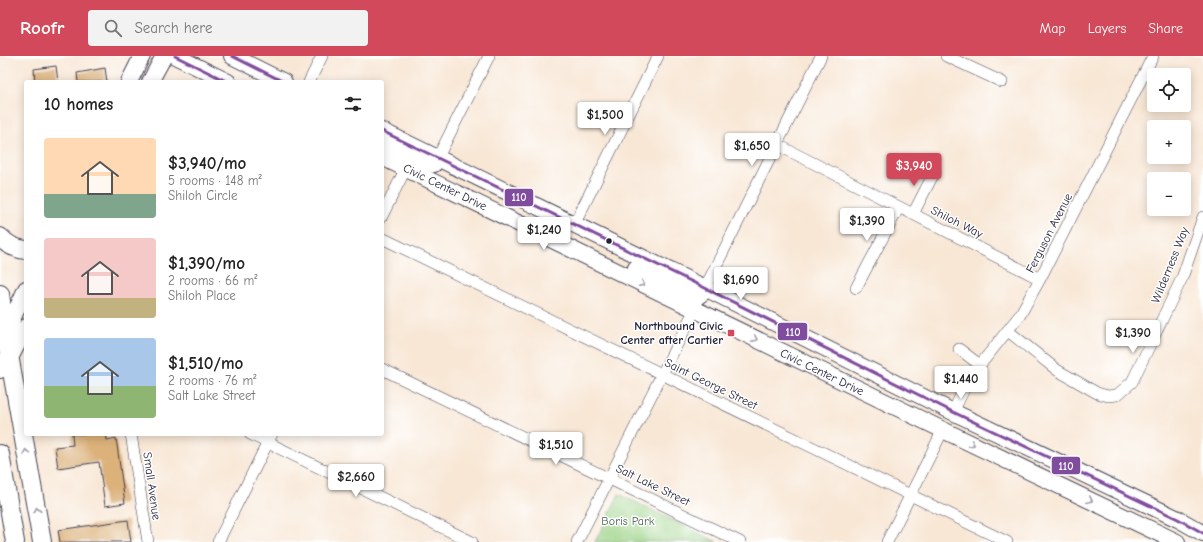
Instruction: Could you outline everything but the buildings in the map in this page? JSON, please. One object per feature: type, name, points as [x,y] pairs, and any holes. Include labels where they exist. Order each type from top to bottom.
[{"type":"main road","points":[[130,80],[142,56]]},
{"type":"main road","points":[[151,80],[164,56]]},
{"type":"main road","points":[[175,56],[224,80]]},
{"type":"main road","points":[[232,56],[280,80]]},
{"type":"main road","name":"Civic Center Drive","points":[[384,132],[574,226],[705,288],[953,412],[1203,533]]},
{"type":"main road","points":[[384,147],[429,166],[434,164],[437,159]]},
{"type":"main road","name":"Civic Center Drive","points":[[384,158],[878,399],[1177,542]]},
{"type":"main road","points":[[0,237],[9,245],[24,250]]},
{"type":"main road","points":[[591,259],[601,254],[609,256],[692,295],[698,296],[705,288]]},
{"type":"main road","points":[[0,294],[4,352],[42,542]]},
{"type":"main road","points":[[4,352],[24,296]]},
{"type":"main road","points":[[694,309],[700,303],[706,302],[718,306],[782,337],[795,341],[804,338]]},
{"type":"main road","points":[[4,352],[24,329]]},
{"type":"main road","points":[[878,399],[930,412],[943,418],[948,417],[953,412]]},
{"type":"main road","points":[[943,430],[947,427],[960,426],[970,431],[1013,441]]},
{"type":"main road","points":[[0,454],[15,542]]},
{"type":"street","points":[[310,80],[322,56]]},
{"type":"street","points":[[437,159],[489,56]]},
{"type":"street","points":[[574,226],[658,56]]},
{"type":"street","points":[[705,288],[821,56]]},
{"type":"street","points":[[946,56],[1002,82]]},
{"type":"street","name":"Ferguson Avenue","points":[[953,412],[967,383],[1020,315],[1040,279],[1153,56]]},
{"type":"street","name":"Shiloh Way","points":[[776,144],[1040,279]]},
{"type":"street","points":[[384,212],[406,168]]},
{"type":"street","points":[[913,214],[935,171]]},
{"type":"street","points":[[856,288],[899,207]]},
{"type":"street","name":"Wilderness Way","points":[[1008,330],[1057,370],[1097,393],[1108,396],[1117,395],[1132,382],[1182,278],[1203,217]]},
{"type":"street","name":"Saint George Street","points":[[384,239],[1007,542]]},
{"type":"street","points":[[577,542],[694,309]]},
{"type":"street","points":[[959,349],[980,365]]},
{"type":"street","name":"Salt Lake Street","points":[[384,370],[735,541]]},
{"type":"street","points":[[887,542],[943,430]]},
{"type":"street","name":"Small Avenue","points":[[131,436],[148,542]]},
{"type":"street","points":[[260,436],[270,438],[472,542]]},
{"type":"street","points":[[218,542],[270,438]]},
{"type":"green space","name":"Boris Park","points":[[619,494],[717,542],[595,542]]},
{"type":"transit line","name":"110","points":[[175,56],[224,80]]},
{"type":"transit line","name":"110","points":[[232,56],[280,80]]},
{"type":"transit line","name":"110","points":[[384,132],[705,288],[953,412],[1178,519],[1203,533]]},
{"type":"place","name":"Northbound Civic Center after Cartier","points":[[731,333]]}]
